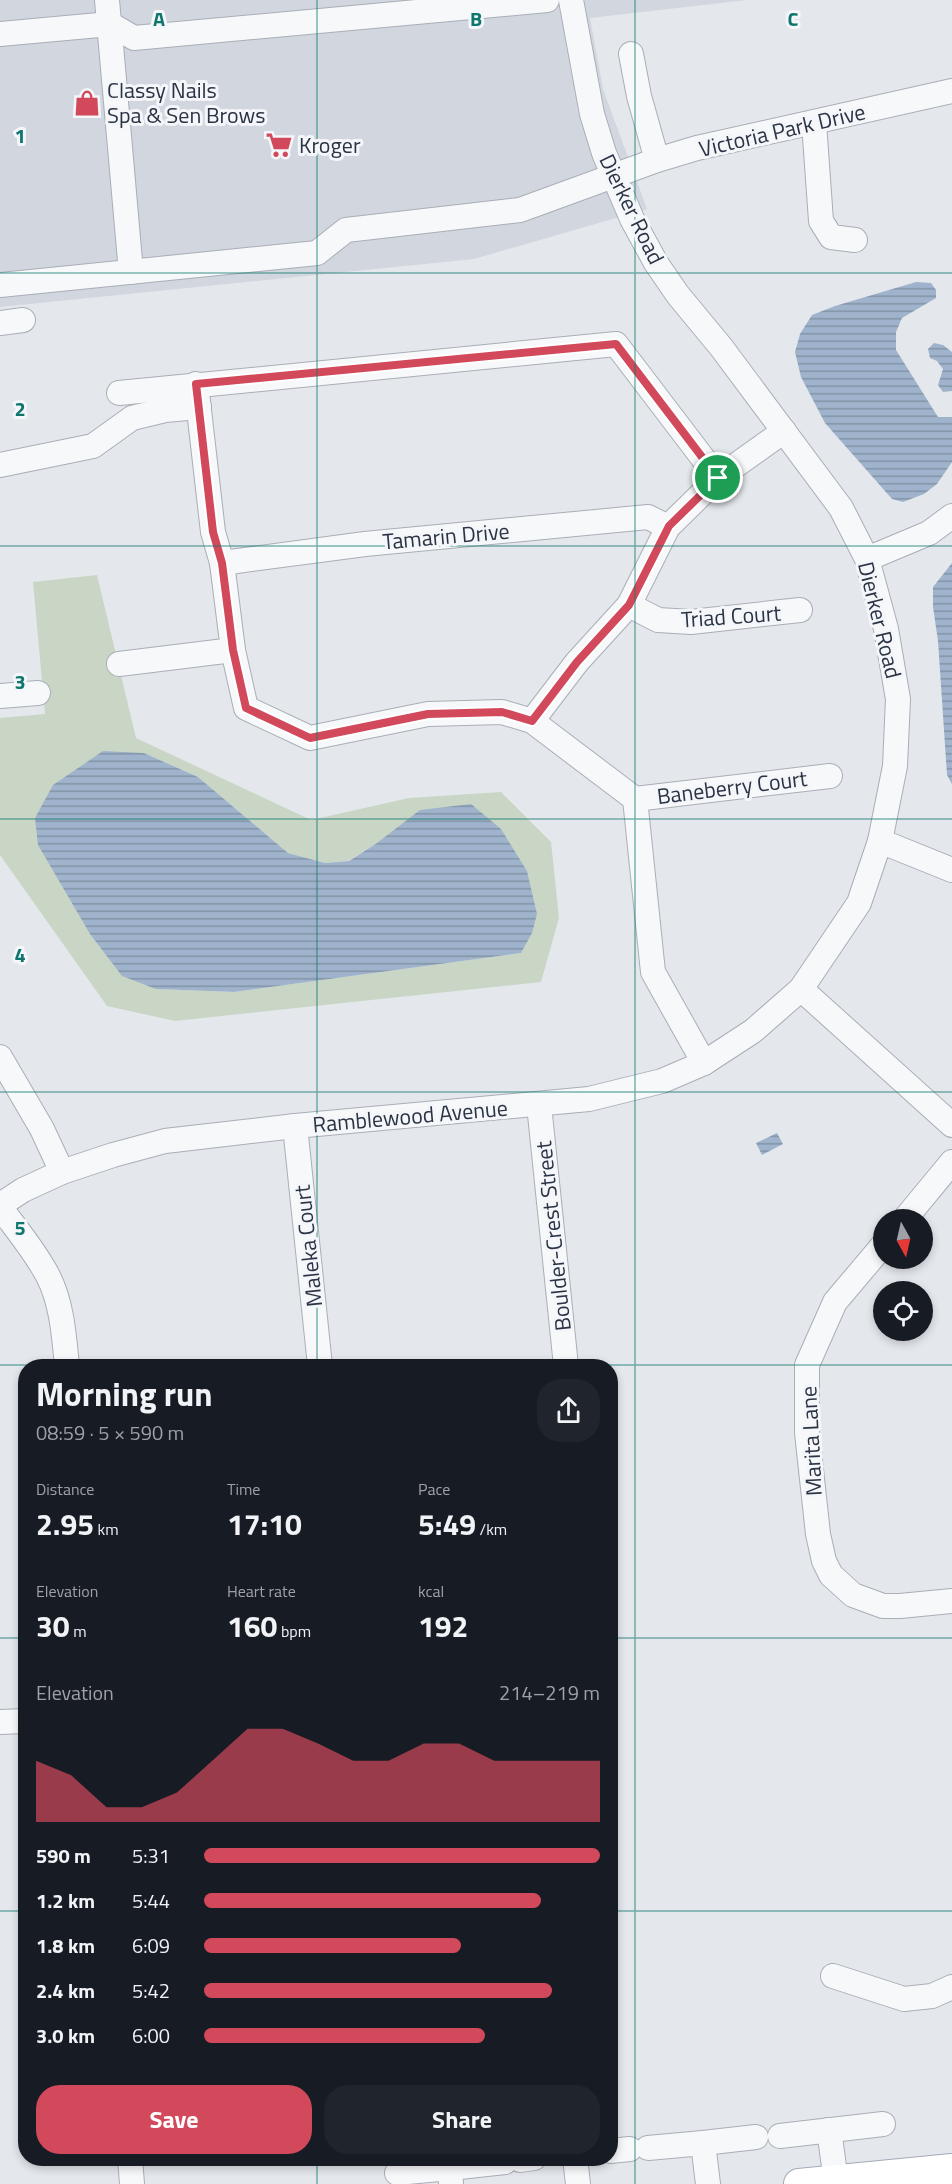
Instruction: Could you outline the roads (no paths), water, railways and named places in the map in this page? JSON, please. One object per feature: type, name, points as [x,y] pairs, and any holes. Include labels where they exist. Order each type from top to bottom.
[{"type":"main road","points":[[799,2184],[952,2169]]},
{"type":"street","points":[[107,0],[131,272]]},
{"type":"street","points":[[0,34],[110,24],[134,38],[547,0]]},
{"type":"street","name":"Dierker Road","points":[[571,0],[592,114],[614,177],[632,219],[656,263],[678,295],[841,508],[867,559],[886,629],[898,699],[896,766],[880,841],[859,903],[801,989]]},
{"type":"street","points":[[631,54],[639,96],[657,160]]},
{"type":"street","name":"Victoria Park Drive","points":[[0,285],[317,253],[346,230],[520,210],[657,160],[697,148],[952,91]]},
{"type":"street","points":[[814,123],[821,221],[831,237],[855,240]]},
{"type":"street","points":[[119,393],[197,395],[616,344],[718,478]]},
{"type":"street","points":[[0,465],[93,446],[132,418],[165,410],[197,395]]},
{"type":"street","points":[[197,395],[213,532],[222,563],[233,650],[246,708],[310,738],[428,714],[502,712],[532,721],[635,799],[652,972],[704,1063]]},
{"type":"street","points":[[532,721],[577,662],[629,605],[669,526],[718,478],[783,431]]},
{"type":"street","points":[[867,559],[929,533],[952,516]]},
{"type":"street","name":"Tamarin Drive","points":[[222,563],[364,544],[648,518],[669,526]]},
{"type":"street","name":"Triad Court","points":[[629,605],[658,620],[691,622],[800,610]]},
{"type":"street","points":[[119,664],[233,650]]},
{"type":"street","points":[[0,696],[38,693]]},
{"type":"street","name":"Baneberry Court","points":[[635,799],[830,776]]},
{"type":"street","points":[[880,841],[952,870]]},
{"type":"street","points":[[801,989],[952,1125]]},
{"type":"street","name":"Ramblewood Avenue","points":[[0,1206],[23,1190],[62,1172],[165,1141],[296,1126],[589,1099],[662,1081],[704,1063],[753,1031],[801,989]]},
{"type":"street","points":[[0,1057],[42,1129],[62,1172]]},
{"type":"street","name":"Boulder-Crest Street","points":[[539,1105],[565,1359]]},
{"type":"street","name":"Maleka Court","points":[[296,1126],[319,1359]]},
{"type":"street","points":[[913,1209],[952,1162]]},
{"type":"street","points":[[0,1206],[49,1278],[62,1324],[66,1359]]},
{"type":"street","name":"Marita Lane","points":[[873,1257],[835,1302],[807,1365],[807,1433],[818,1534],[824,1561],[831,1575],[853,1595],[884,1606],[952,1601]]},
{"type":"street","points":[[0,1722],[18,1721]]},
{"type":"street","points":[[833,1976],[904,1999],[932,1996],[952,1987]]},
{"type":"street","points":[[780,2136],[883,2124]]},
{"type":"street","points":[[829,2130],[836,2181]]},
{"type":"street","points":[[630,2150],[756,2137]]},
{"type":"street","points":[[703,2144],[708,2184]]},
{"type":"street","points":[[131,2166],[132,2184]]},
{"type":"street","points":[[397,2174],[450,2176],[494,2166]]},
{"type":"street","points":[[576,2166],[578,2184]]},
{"type":"water","points":[[916,282],[931,283],[936,290],[936,298],[902,318],[896,332],[896,350],[938,417],[952,417],[952,462],[937,484],[924,494],[903,502],[892,499],[825,423],[801,377],[795,352],[800,334],[812,315]]},
{"type":"water","points":[[934,343],[943,345],[952,352],[952,391],[943,392],[938,385],[943,369],[937,361],[930,358],[928,349]]},
{"type":"water","points":[[952,563],[952,784],[947,775],[933,587]]},
{"type":"water","points":[[103,751],[144,753],[198,777],[288,853],[325,863],[349,861],[420,810],[471,804],[501,829],[527,871],[537,914],[532,933],[521,953],[234,992],[156,989],[122,976],[90,934],[38,845],[35,818],[53,785]]},
{"type":"water","points":[[777,1133],[783,1144],[762,1155],[756,1143]]},
{"type":"place","name":"Classy Nails Spa & Sen Brows","points":[[87,103]]},
{"type":"place","name":"Kroger","points":[[279,145]]}]
